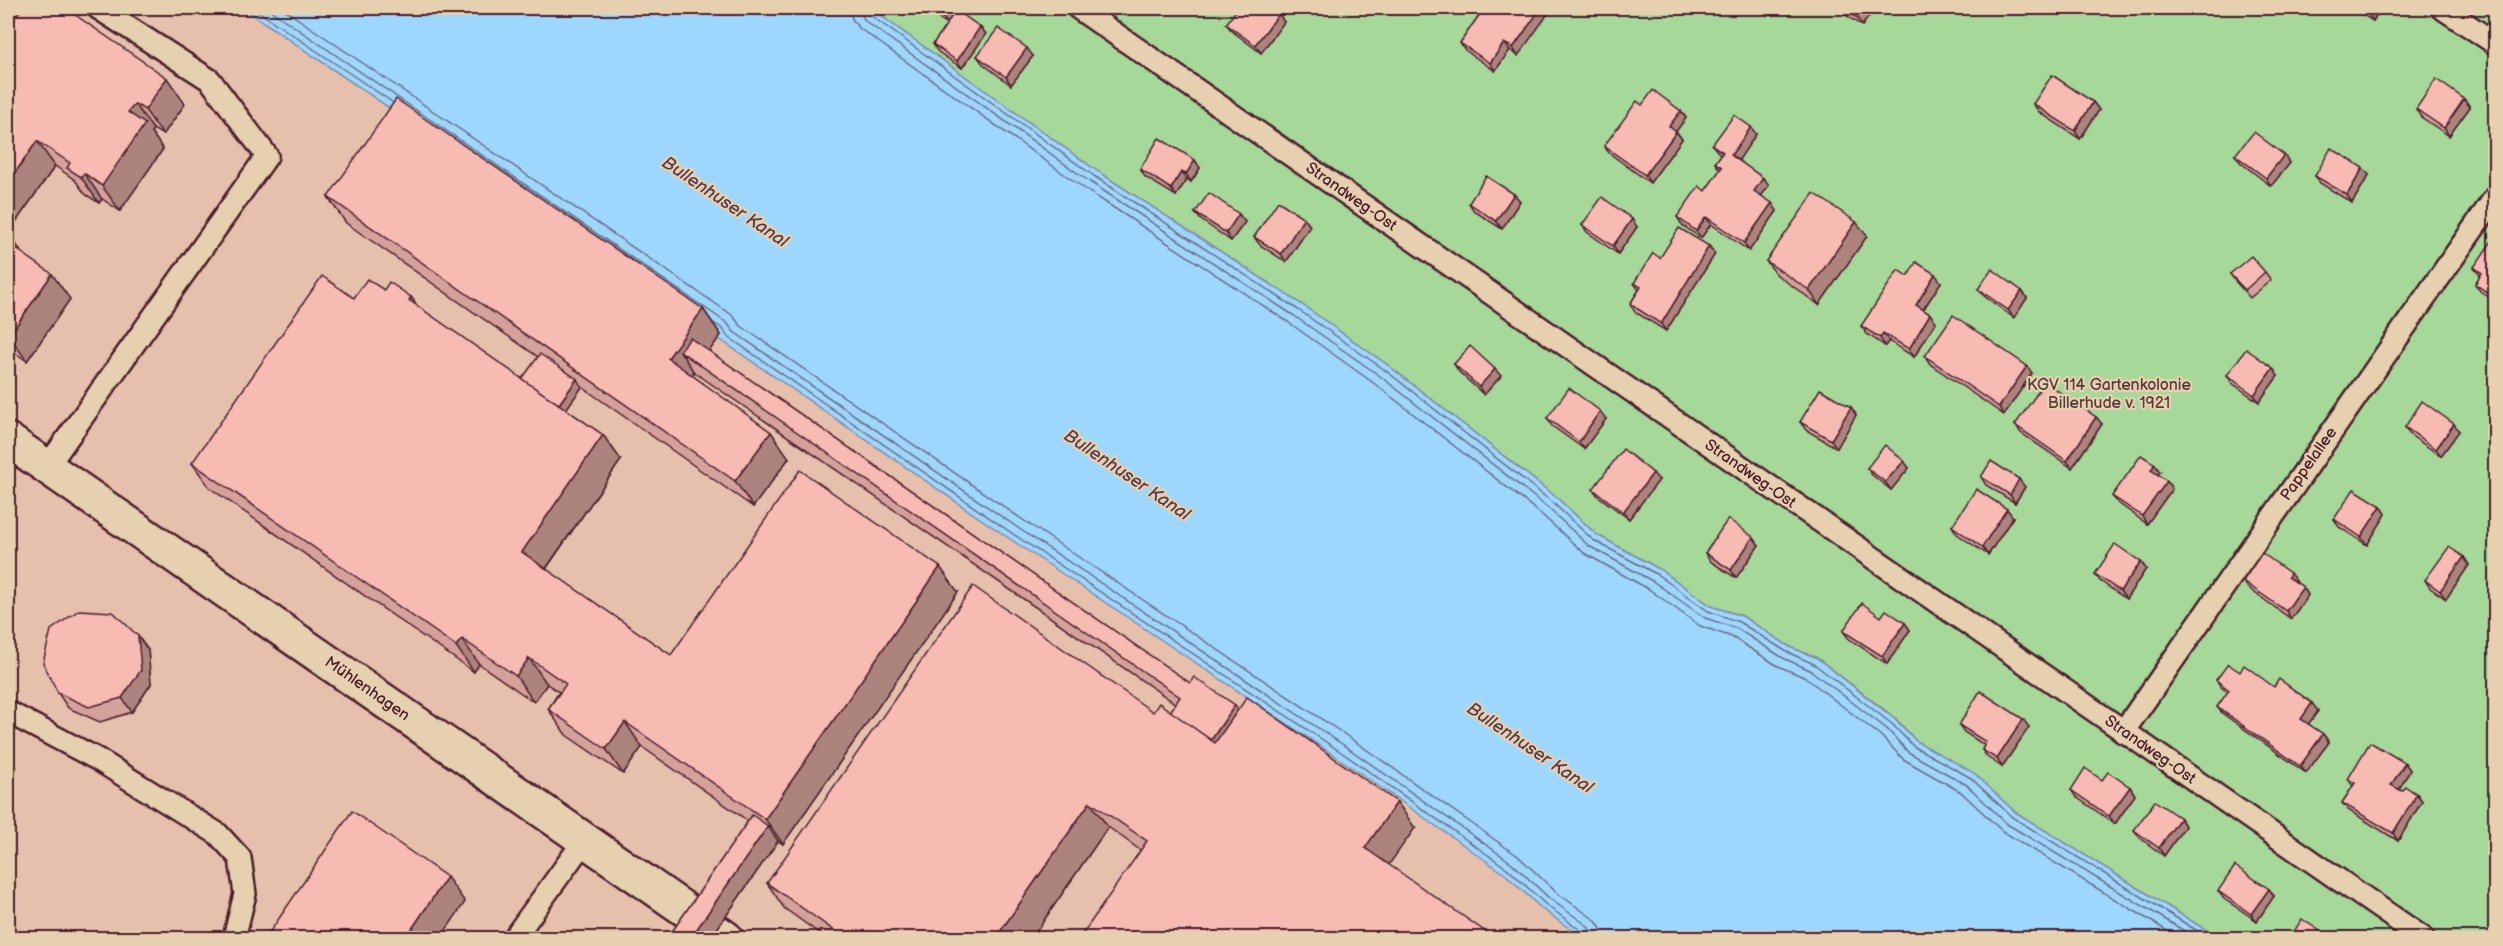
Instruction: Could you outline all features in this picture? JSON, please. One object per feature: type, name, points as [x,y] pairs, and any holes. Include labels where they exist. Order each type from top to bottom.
[{"type":"street","name":"Mühlenhagen","points":[[8,440],[726,939]]},
{"type":"lane","points":[[47,467],[267,156],[210,80],[98,8]]},
{"type":"lane","name":"Strandweg-Ost","points":[[1078,8],[2423,939]]},
{"type":"lane","points":[[2442,8],[2496,44]]},
{"type":"lane","name":"Pappelallee","points":[[2122,732],[2496,196]]},
{"type":"lane","points":[[8,712],[97,759],[218,834],[240,858],[245,894],[234,939]]},
{"type":"lane","points":[[513,939],[584,841]]},
{"type":"shaded area","points":[[8,8],[246,8],[721,335],[719,338],[1013,541],[1337,757],[1505,874],[1542,909],[1583,938],[8,938]]},
{"type":"green space","name":"KGV 114 Gartenkolonie Billerhude v. 1921","points":[[870,8],[2495,8],[2495,938],[2219,938],[2015,812],[1974,774],[1916,741],[1896,719],[1817,658],[1790,647],[1742,616],[1711,606],[1661,570],[1597,535],[1556,497],[1389,366],[1301,304],[1097,171]]},
{"type":"water","name":"Bullenhuser Kanal","points":[[243,8],[870,8],[1097,171],[1301,304],[1389,366],[1556,497],[1597,535],[1661,570],[1711,606],[1742,616],[1790,647],[1817,658],[1896,720],[1916,741],[1974,773],[2015,812],[2219,938],[1583,938],[1542,909],[1505,874],[1337,757],[1013,541],[718,338],[720,334]]},
{"type":"building","points":[[22,8],[65,8],[167,78],[145,110],[135,104],[128,112],[145,124],[102,186],[84,173],[81,177],[67,168],[70,163],[37,141],[8,183],[8,16],[13,20]]},
{"type":"building","points":[[929,8],[948,8],[942,17]]},
{"type":"building","points":[[1238,8],[1269,8],[1279,14],[1255,45],[1226,24]]},
{"type":"building","points":[[1484,8],[1541,8],[1513,48],[1504,43],[1490,63],[1460,43]]},
{"type":"building","points":[[1841,8],[1864,8],[1857,18]]},
{"type":"building","points":[[2358,8],[2371,8],[2368,13]]},
{"type":"building","points":[[956,10],[980,27],[957,61],[933,44]]},
{"type":"building","points":[[998,28],[1027,48],[1006,77],[977,56]]},
{"type":"building","points":[[2052,75],[2093,102],[2075,131],[2033,104]]},
{"type":"building","points":[[2436,79],[2464,99],[2444,128],[2416,109]]},
{"type":"building","points":[[1653,90],[1681,111],[1669,126],[1676,132],[1645,175],[1604,146],[1637,101],[1642,105]]},
{"type":"building","points":[[396,99],[703,309],[668,358],[771,432],[735,481],[328,197]]},
{"type":"building","points":[[1734,115],[1751,127],[1731,155],[1763,178],[1754,191],[1772,203],[1744,243],[1706,217],[1696,231],[1677,217],[1699,186],[1705,191],[1722,167],[1715,163],[1723,152],[1712,145]]},
{"type":"building","points":[[2254,132],[2284,155],[2266,178],[2235,155]]},
{"type":"building","points":[[1159,138],[1195,160],[1186,174],[1181,172],[1171,189],[1140,169]]},
{"type":"building","points":[[2331,148],[2363,168],[2347,195],[2315,176]]},
{"type":"building","points":[[1486,176],[1514,194],[1496,221],[1469,203]]},
{"type":"building","points":[[1209,193],[1239,214],[1226,233],[1195,213]]},
{"type":"building","points":[[1814,193],[1856,222],[1809,290],[1766,261]]},
{"type":"building","points":[[1602,197],[1632,219],[1613,246],[1582,225]]},
{"type":"building","points":[[1278,201],[1304,218],[1281,254],[1254,237]]},
{"type":"building","points":[[1679,228],[1709,246],[1661,324],[1630,304],[1641,287],[1634,283],[1653,253],[1660,258]]},
{"type":"building","points":[[2492,241],[2496,243],[2496,298],[2475,284],[2482,273],[2474,267]]},
{"type":"building","points":[[8,243],[52,274],[9,336],[8,335]]},
{"type":"building","points":[[2251,256],[2265,272],[2245,290],[2230,274]]},
{"type":"building","points":[[1916,262],[1935,274],[1916,305],[1930,314],[1909,349],[1883,333],[1880,338],[1861,326],[1898,270],[1908,276]]},
{"type":"building","points":[[1992,269],[2022,291],[2008,310],[1978,289]]},
{"type":"building","points":[[322,276],[354,298],[367,279],[384,290],[389,282],[411,297],[409,300],[603,435],[522,552],[671,655],[800,470],[940,567],[765,819],[625,722],[606,749],[548,709],[566,684],[529,658],[516,676],[462,639],[456,646],[192,463]]},
{"type":"building","points":[[1953,315],[2027,366],[1999,407],[1925,356]]},
{"type":"building","points":[[690,338],[1190,683],[1194,677],[1235,705],[1211,740],[1170,712],[1180,697],[680,351]]},
{"type":"building","points":[[1470,346],[1495,369],[1479,387],[1454,364]]},
{"type":"building","points":[[2246,349],[2273,368],[2254,395],[2227,375]]},
{"type":"building","points":[[540,354],[577,379],[559,404],[522,379]]},
{"type":"building","points":[[2045,382],[2096,417],[2067,461],[2015,425]]},
{"type":"building","points":[[1569,388],[1600,411],[1579,442],[1547,418]]},
{"type":"building","points":[[1820,389],[1851,407],[1831,440],[1800,422]]},
{"type":"building","points":[[2422,401],[2454,424],[2436,449],[2405,427]]},
{"type":"building","points":[[1885,445],[1904,461],[1885,482],[1867,468]]},
{"type":"building","points":[[1623,449],[1653,473],[1623,512],[1593,489]]},
{"type":"building","points":[[2141,455],[2155,464],[2151,470],[2167,481],[2142,516],[2112,496]]},
{"type":"building","points":[[1991,461],[2019,479],[2010,495],[1981,477]]},
{"type":"building","points":[[1976,489],[2007,509],[1982,547],[1952,526]]},
{"type":"building","points":[[2354,489],[2381,506],[2361,537],[2334,519]]},
{"type":"building","points":[[1728,519],[1753,537],[1731,570],[1705,553]]},
{"type":"building","points":[[2115,544],[2141,562],[2120,591],[2095,574]]},
{"type":"building","points":[[2449,547],[2464,557],[2440,591],[2425,580]]},
{"type":"building","points":[[2262,553],[2290,573],[2288,577],[2303,587],[2286,611],[2243,581]]},
{"type":"building","points":[[973,586],[1153,712],[1159,703],[1215,743],[1247,697],[1397,802],[1365,848],[1496,939],[1079,939],[1147,841],[1090,802],[995,939],[846,939],[767,883]]},
{"type":"building","points":[[1862,603],[1881,617],[1886,610],[1905,623],[1882,656],[1843,631]]},
{"type":"building","points":[[79,610],[113,612],[138,636],[141,670],[122,698],[89,707],[58,693],[43,663],[51,630]]},
{"type":"building","points":[[2228,664],[2240,672],[2244,665],[2274,687],[2279,679],[2312,703],[2301,719],[2323,734],[2300,766],[2217,707],[2229,690],[2216,680]]},
{"type":"building","points":[[1980,691],[2023,719],[1997,759],[1982,750],[1986,742],[1959,725]]},
{"type":"building","points":[[2370,742],[2405,763],[2391,785],[2402,791],[2406,787],[2417,794],[2393,833],[2342,803],[2355,783],[2348,779]]},
{"type":"building","points":[[2085,768],[2102,780],[2108,772],[2130,787],[2109,816],[2071,790]]},
{"type":"building","points":[[2155,801],[2180,818],[2159,848],[2134,830]]},
{"type":"building","points":[[352,811],[447,877],[405,939],[265,939]]},
{"type":"building","points":[[752,815],[768,826],[690,939],[667,939]]},
{"type":"building","points":[[2235,866],[2269,889],[2251,914],[2218,891]]},
{"type":"building","points":[[2302,919],[2332,939],[2289,939]]}]
